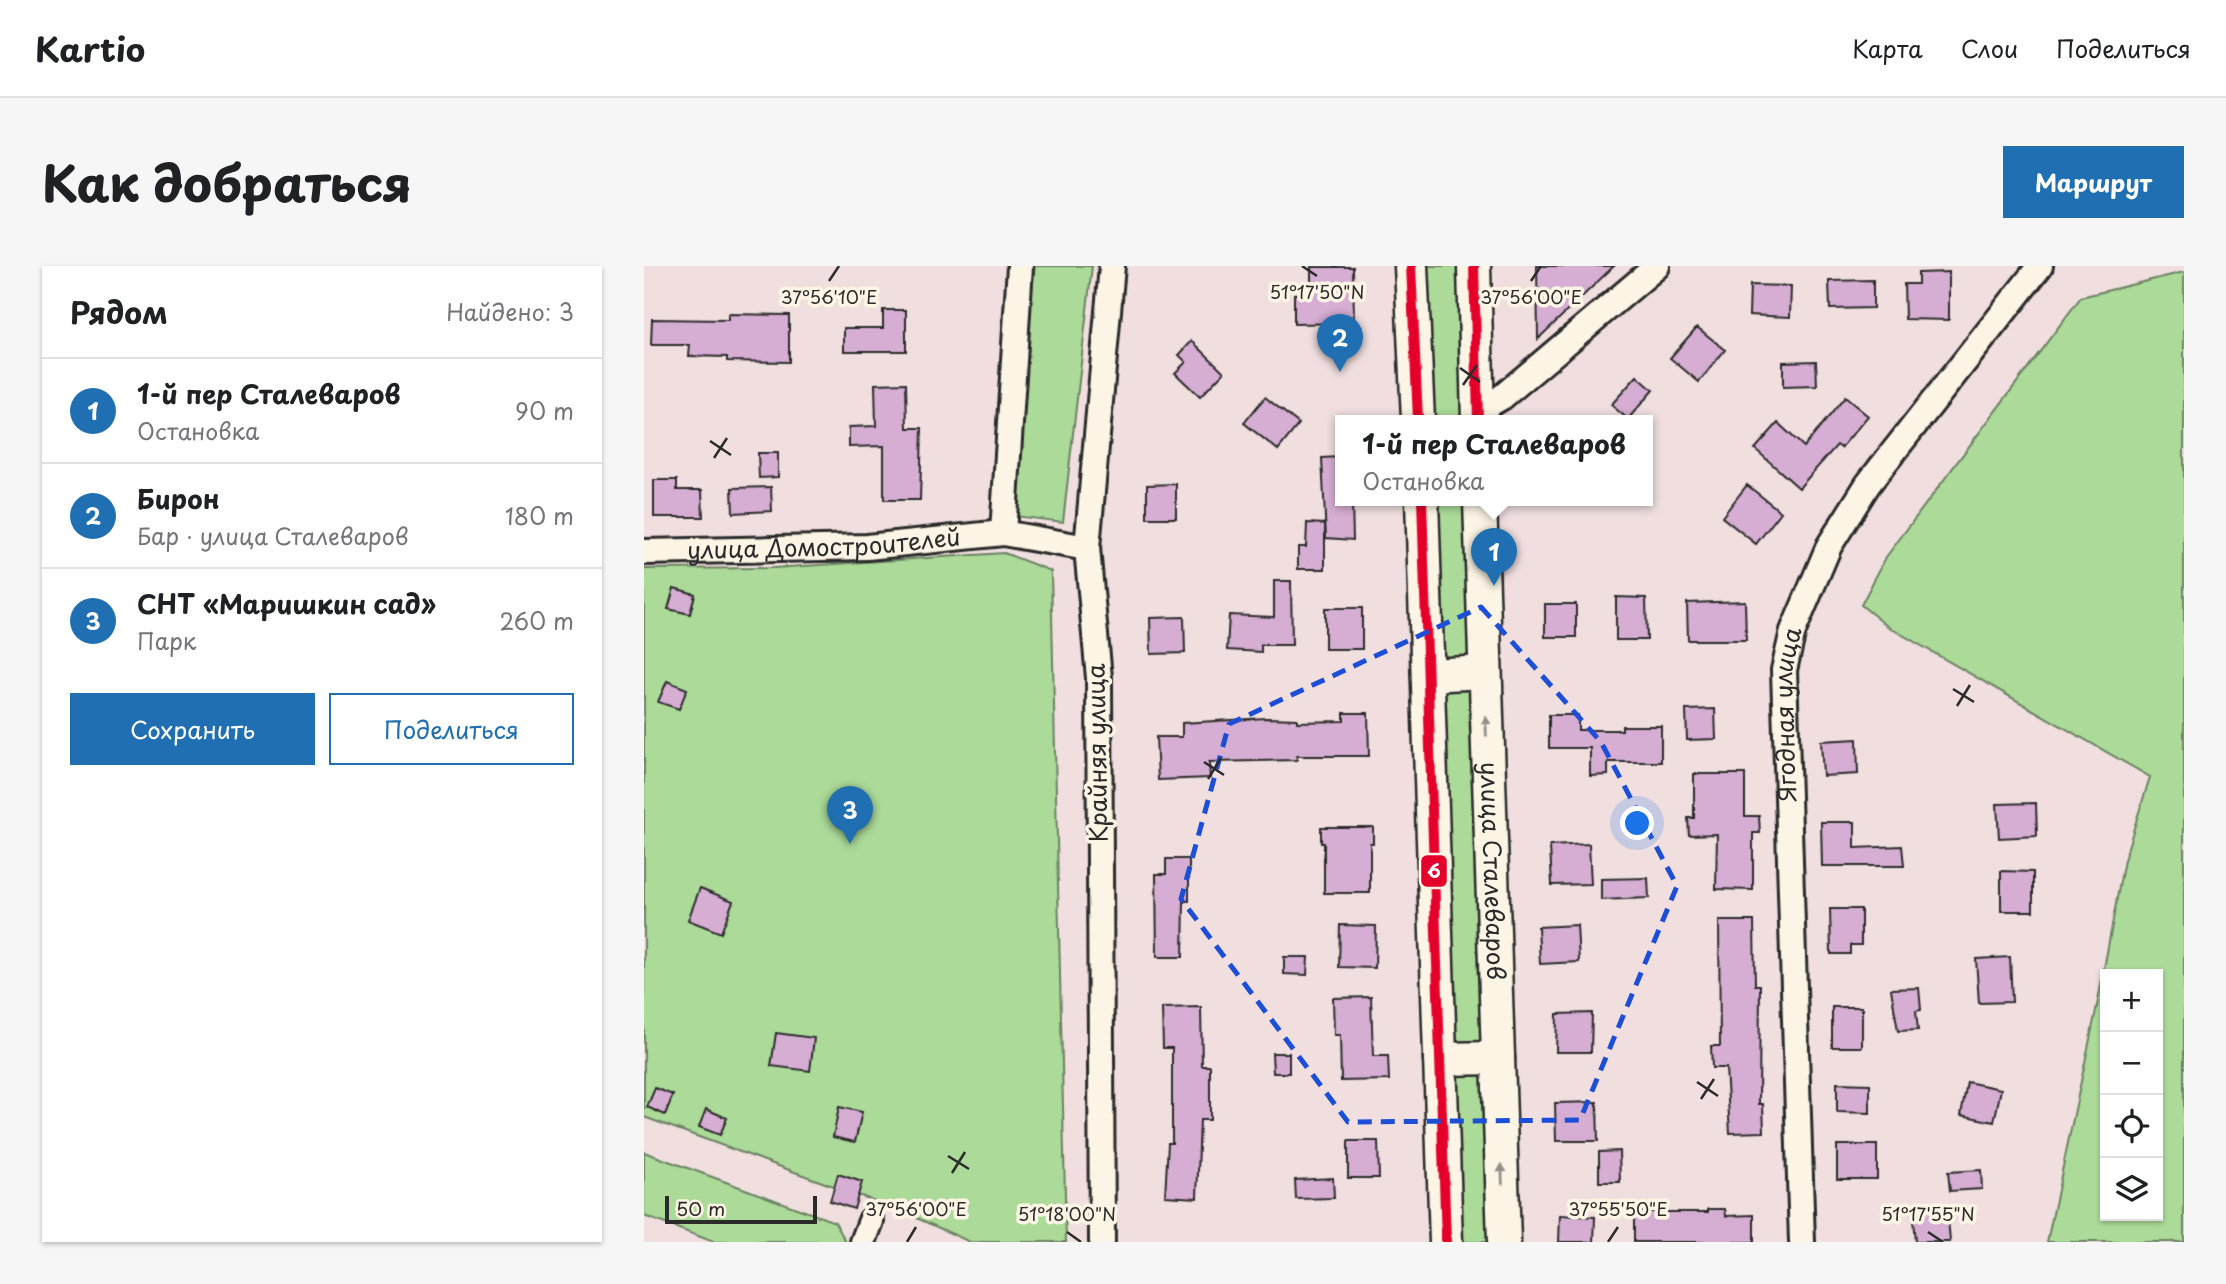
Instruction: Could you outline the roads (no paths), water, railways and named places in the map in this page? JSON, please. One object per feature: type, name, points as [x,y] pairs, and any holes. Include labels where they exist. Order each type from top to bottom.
[{"type":"main road","points":[[1411,266],[1418,415]]},
{"type":"main road","points":[[1474,266],[1478,413]]},
{"type":"main road","points":[[1422,506],[1446,1242]]},
{"type":"main road","name":"улица Сталеваров","points":[[1480,506],[1504,1242]]},
{"type":"main road","points":[[1428,675],[1485,672]]},
{"type":"main road","points":[[1440,1059],[1498,1058]]},
{"type":"street","points":[[1003,533],[1020,266]]},
{"type":"street","name":"Крайняя улица","points":[[1102,1242],[1099,678],[1087,548],[1112,266]]},
{"type":"street","points":[[1478,413],[1502,397],[1657,266]]},
{"type":"street","name":"Ягодная улица","points":[[1802,1242],[1784,670],[1793,631],[1829,546],[1868,484],[2040,266]]},
{"type":"street","name":"улица Домостроителей","points":[[644,552],[867,547],[1003,533],[1087,548]]},
{"type":"place","name":"Бирон","points":[[1340,372]]},
{"type":"place","name":"1-й пер Сталеваров","points":[[1494,586]]},
{"type":"place","name":"СНТ «Маришкин сад»","points":[[850,844]]}]
